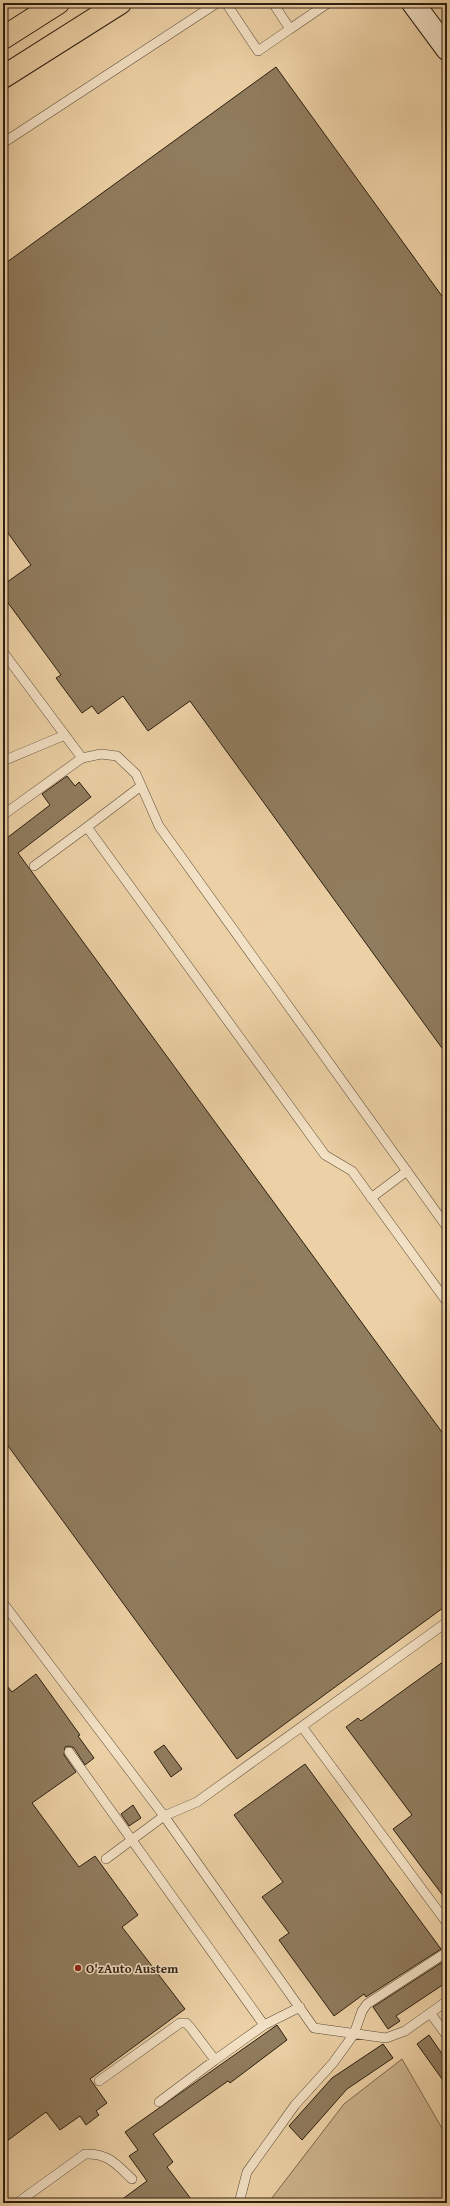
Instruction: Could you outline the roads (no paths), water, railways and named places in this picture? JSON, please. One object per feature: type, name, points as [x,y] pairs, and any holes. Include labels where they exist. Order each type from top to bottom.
[{"type":"main road","points":[[3,38],[58,3]]},
{"type":"main road","points":[[3,77],[120,3]]},
{"type":"main road","points":[[413,3],[447,49]]},
{"type":"lane","points":[[3,143],[217,3]]},
{"type":"lane","points":[[226,3],[258,51],[290,28],[316,6],[328,3]]},
{"type":"lane","points":[[273,3],[290,28]]},
{"type":"lane","points":[[3,652],[82,758]]},
{"type":"lane","points":[[3,761],[65,735]]},
{"type":"lane","points":[[3,815],[82,758],[101,754],[117,756],[136,774],[158,826],[447,1227]]},
{"type":"lane","points":[[34,866],[141,786]]},
{"type":"lane","points":[[87,827],[325,1155],[352,1171],[446,1299]]},
{"type":"lane","points":[[371,1198],[407,1171]]},
{"type":"lane","points":[[3,1603],[164,1816],[314,2028],[386,2038],[405,2031],[431,2014],[447,2001]]},
{"type":"lane","points":[[106,1859],[164,1816],[197,1802],[303,1728],[447,1622]]},
{"type":"lane","points":[[303,1728],[447,1923]]},
{"type":"lane","points":[[68,1752],[264,2025]]},
{"type":"lane","points":[[239,2203],[247,2172],[295,2104],[333,2064],[354,2034],[362,2011],[367,2004],[447,1952]]},
{"type":"lane","points":[[159,2102],[264,2025],[300,2007]]},
{"type":"lane","points":[[431,2014],[447,2036]]},
{"type":"lane","points":[[99,2081],[180,2023],[186,2023],[190,2027],[215,2060]]},
{"type":"lane","points":[[17,2203],[85,2154],[98,2154],[114,2162],[132,2179]]},
{"type":"place","name":"O'zAuto Austem","points":[[78,1968]]}]
